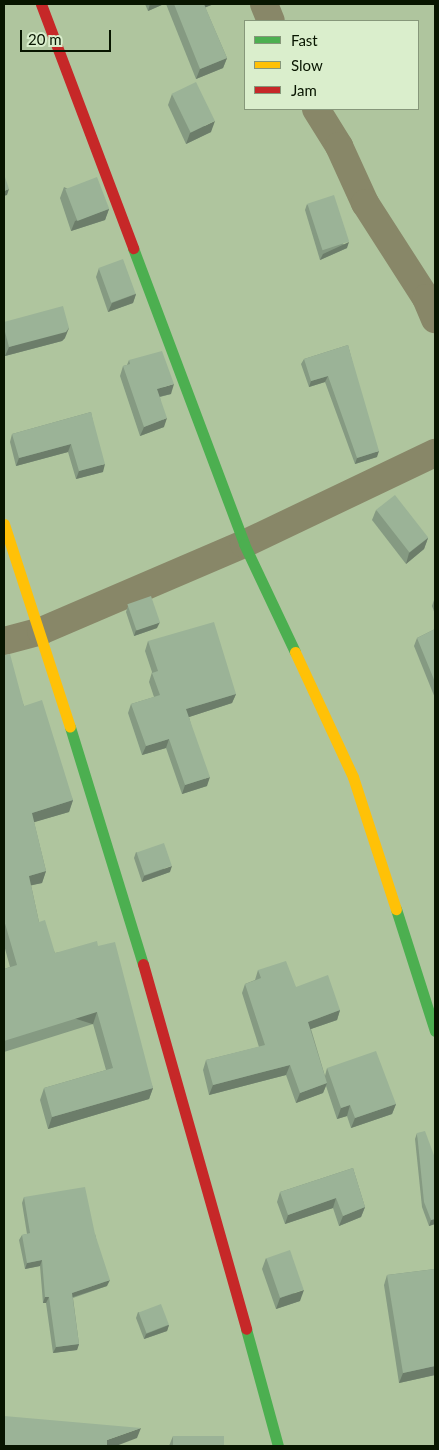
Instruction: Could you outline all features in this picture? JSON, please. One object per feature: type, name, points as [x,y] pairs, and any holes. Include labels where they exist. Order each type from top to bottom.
[{"type":"street","points":[[41,4],[244,544],[353,777],[435,1031]]},
{"type":"street","points":[[264,4],[271,20]]},
{"type":"street","points":[[317,110],[365,203],[426,298],[435,319]]},
{"type":"street","points":[[4,641],[41,631],[244,544],[435,453]]},
{"type":"street","points":[[4,524],[41,631],[176,1073],[278,1446]]},
{"type":"building","points":[[174,4],[204,4],[227,58],[200,69]]},
{"type":"building","points":[[196,82],[215,121],[191,132],[172,94]]},
{"type":"building","points":[[4,174],[9,189],[4,191]]},
{"type":"building","points":[[97,177],[109,209],[77,221],[65,189]]},
{"type":"building","points":[[334,195],[349,242],[323,250],[307,204]]},
{"type":"building","points":[[123,259],[136,294],[111,303],[99,268]]},
{"type":"building","points":[[63,306],[69,328],[66,332],[9,347],[4,322]]},
{"type":"building","points":[[348,345],[379,451],[357,458],[328,376],[311,381],[304,359]]},
{"type":"building","points":[[162,351],[174,384],[157,389],[167,418],[144,427],[123,366],[130,364],[129,360]]},
{"type":"building","points":[[91,412],[105,464],[79,471],[71,444],[19,458],[12,434]]},
{"type":"building","points":[[395,495],[428,538],[409,552],[376,510]]},
{"type":"building","points":[[151,596],[160,622],[136,631],[127,604]]},
{"type":"building","points":[[214,622],[236,694],[186,709],[210,777],[185,785],[169,739],[146,746],[131,704],[160,695],[152,673],[158,671],[148,641]]},
{"type":"building","points":[[435,629],[435,682],[417,638]]},
{"type":"building","points":[[10,654],[24,706],[42,700],[73,800],[32,813],[46,871],[29,876],[39,922],[45,920],[55,953],[97,941],[98,946],[115,942],[153,1088],[52,1117],[44,1088],[113,1068],[97,1012],[4,1041],[4,969],[17,965],[4,920],[4,655]]},
{"type":"building","points":[[164,843],[172,866],[144,875],[137,852]]},
{"type":"building","points":[[286,961],[296,987],[328,975],[340,1010],[308,1022],[327,1083],[300,1093],[290,1065],[213,1085],[206,1060],[265,1045],[245,984],[261,978],[258,970]]},
{"type":"building","points":[[376,1051],[396,1104],[355,1118],[350,1105],[341,1108],[327,1068]]},
{"type":"building","points":[[425,1131],[435,1158],[435,1219],[431,1220],[424,1202],[417,1133]]},
{"type":"building","points":[[353,1168],[365,1207],[343,1216],[336,1198],[288,1215],[280,1192]]},
{"type":"building","points":[[85,1187],[95,1234],[110,1280],[72,1293],[79,1344],[56,1347],[49,1297],[45,1297],[42,1260],[27,1263],[22,1235],[30,1233],[24,1197]]},
{"type":"building","points":[[290,1250],[304,1290],[280,1298],[266,1258]]},
{"type":"building","points":[[435,1269],[435,1366],[403,1373],[387,1275]]},
{"type":"building","points":[[161,1304],[169,1325],[146,1333],[139,1313]]},
{"type":"building","points":[[4,1416],[141,1428],[107,1440],[107,1446],[4,1446]]},
{"type":"building","points":[[173,1436],[224,1436],[224,1446],[173,1446]]},
{"type":"traffic: fast","points":[[133,248],[244,544],[295,652]]},
{"type":"traffic: fast","points":[[70,727],[143,964]]},
{"type":"traffic: fast","points":[[396,909],[435,1031]]},
{"type":"traffic: fast","points":[[246,1329],[278,1446]]},
{"type":"traffic: slow","points":[[4,524],[70,727]]},
{"type":"traffic: slow","points":[[295,652],[353,777],[396,909]]},
{"type":"traffic: jam","points":[[41,4],[133,248]]},
{"type":"traffic: jam","points":[[143,964],[246,1329]]}]
